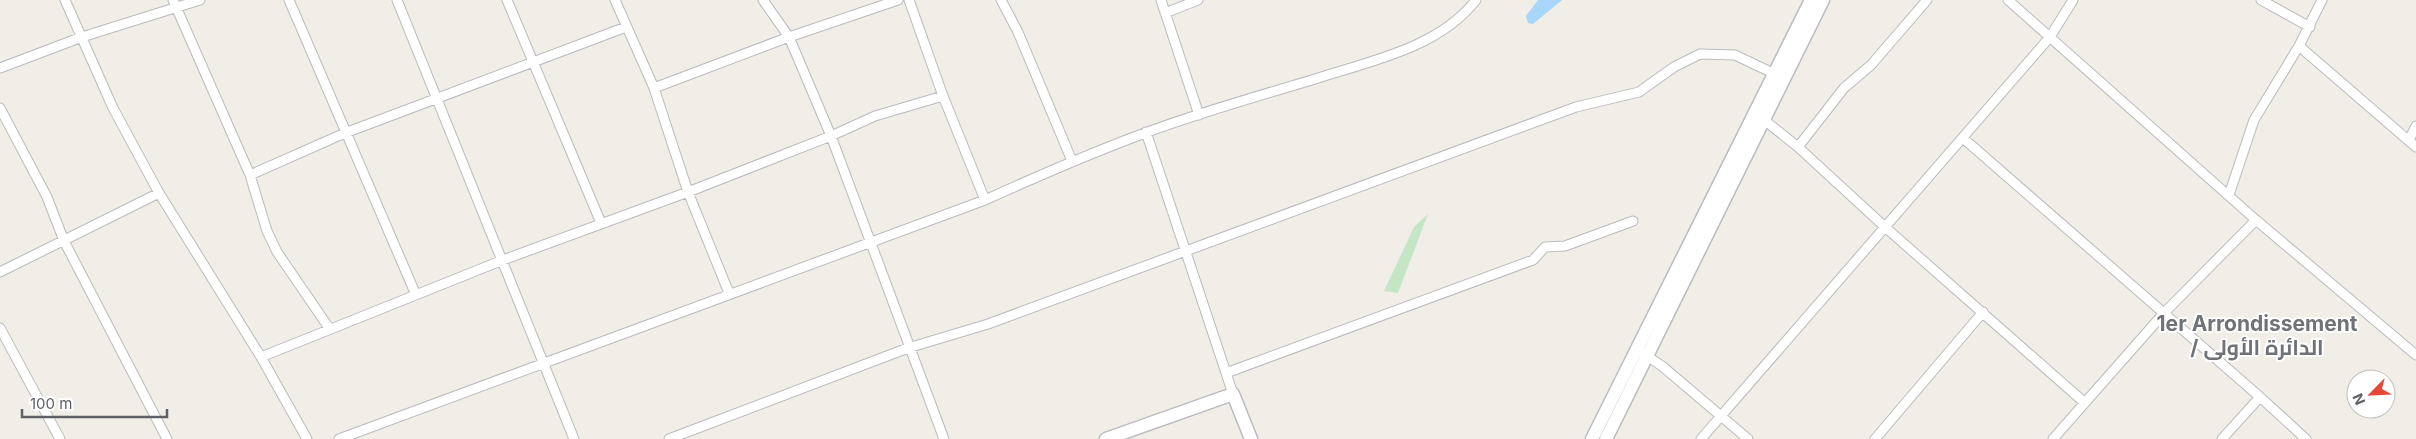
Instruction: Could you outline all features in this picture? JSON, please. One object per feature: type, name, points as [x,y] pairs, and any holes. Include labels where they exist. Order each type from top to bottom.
[{"type":"street","points":[[65,0],[113,108],[159,193],[261,357],[307,439]]},
{"type":"street","points":[[0,68],[174,4],[200,0]]},
{"type":"street","points":[[289,0],[416,295]]},
{"type":"street","points":[[397,0],[574,439]]},
{"type":"street","points":[[507,0],[601,223]]},
{"type":"street","points":[[615,0],[654,88],[688,192],[729,293]]},
{"type":"street","points":[[763,0],[789,37],[831,136],[908,348],[944,439]]},
{"type":"street","points":[[654,88],[789,37],[898,0]]},
{"type":"street","points":[[909,0],[943,96],[985,200]]},
{"type":"street","points":[[1001,0],[1018,32],[1072,162]]},
{"type":"street","points":[[1161,0],[1199,115]]},
{"type":"street","points":[[1165,13],[1198,0]]},
{"type":"street","points":[[340,439],[542,362],[985,200],[1146,132],[1373,60],[1422,42],[1451,23],[1476,0]]},
{"type":"street","points":[[1606,439],[1641,352],[1811,0]]},
{"type":"street","points":[[1592,439],[1641,352],[1823,0]]},
{"type":"street","points":[[1798,147],[1836,97],[1871,65],[1926,0]]},
{"type":"street","points":[[2008,0],[2256,220],[2416,355]]},
{"type":"street","points":[[1701,439],[2050,37],[2073,0]]},
{"type":"street","points":[[2261,0],[2310,26]]},
{"type":"street","points":[[2229,195],[2254,120],[2268,94],[2300,46],[2322,0]]},
{"type":"street","points":[[174,4],[250,175],[259,212],[276,252],[329,328]]},
{"type":"street","points":[[250,175],[345,133],[438,100],[626,27]]},
{"type":"street","points":[[2300,46],[2416,147]]},
{"type":"street","points":[[668,439],[908,348],[988,324],[1576,107],[1640,92],[1674,67],[1700,54],[1735,55],[1775,74]]},
{"type":"street","points":[[261,357],[329,328],[503,260],[688,192],[831,136],[875,116],[943,96]]},
{"type":"street","points":[[0,108],[47,197],[64,240],[167,439]]},
{"type":"street","points":[[1763,119],[1798,147],[1884,228],[1983,312],[2085,403]]},
{"type":"street","points":[[2409,140],[2416,126]]},
{"type":"street","points":[[1146,132],[1233,394],[1251,439]]},
{"type":"street","points":[[1962,138],[2306,439]]},
{"type":"street","points":[[0,272],[159,193]]},
{"type":"street","points":[[2054,439],[2164,314],[2256,220]]},
{"type":"street","points":[[1226,373],[1533,260],[1545,247],[1565,246],[1633,221]]},
{"type":"street","points":[[1875,439],[1983,312]]},
{"type":"street","points":[[0,328],[60,439]]},
{"type":"street","points":[[1641,352],[1748,439]]},
{"type":"street","points":[[1106,439],[1233,394]]},
{"type":"street","points":[[2222,439],[2260,397]]},
{"type":"green space","points":[[1428,214],[1398,293],[1384,291],[1414,227]]},
{"type":"water","points":[[1538,0],[1562,0],[1533,24],[1528,23],[1526,16]]},
{"type":"district","name":"1er Arrondissement / الدائرة الأولى","points":[[2257,335]]}]
